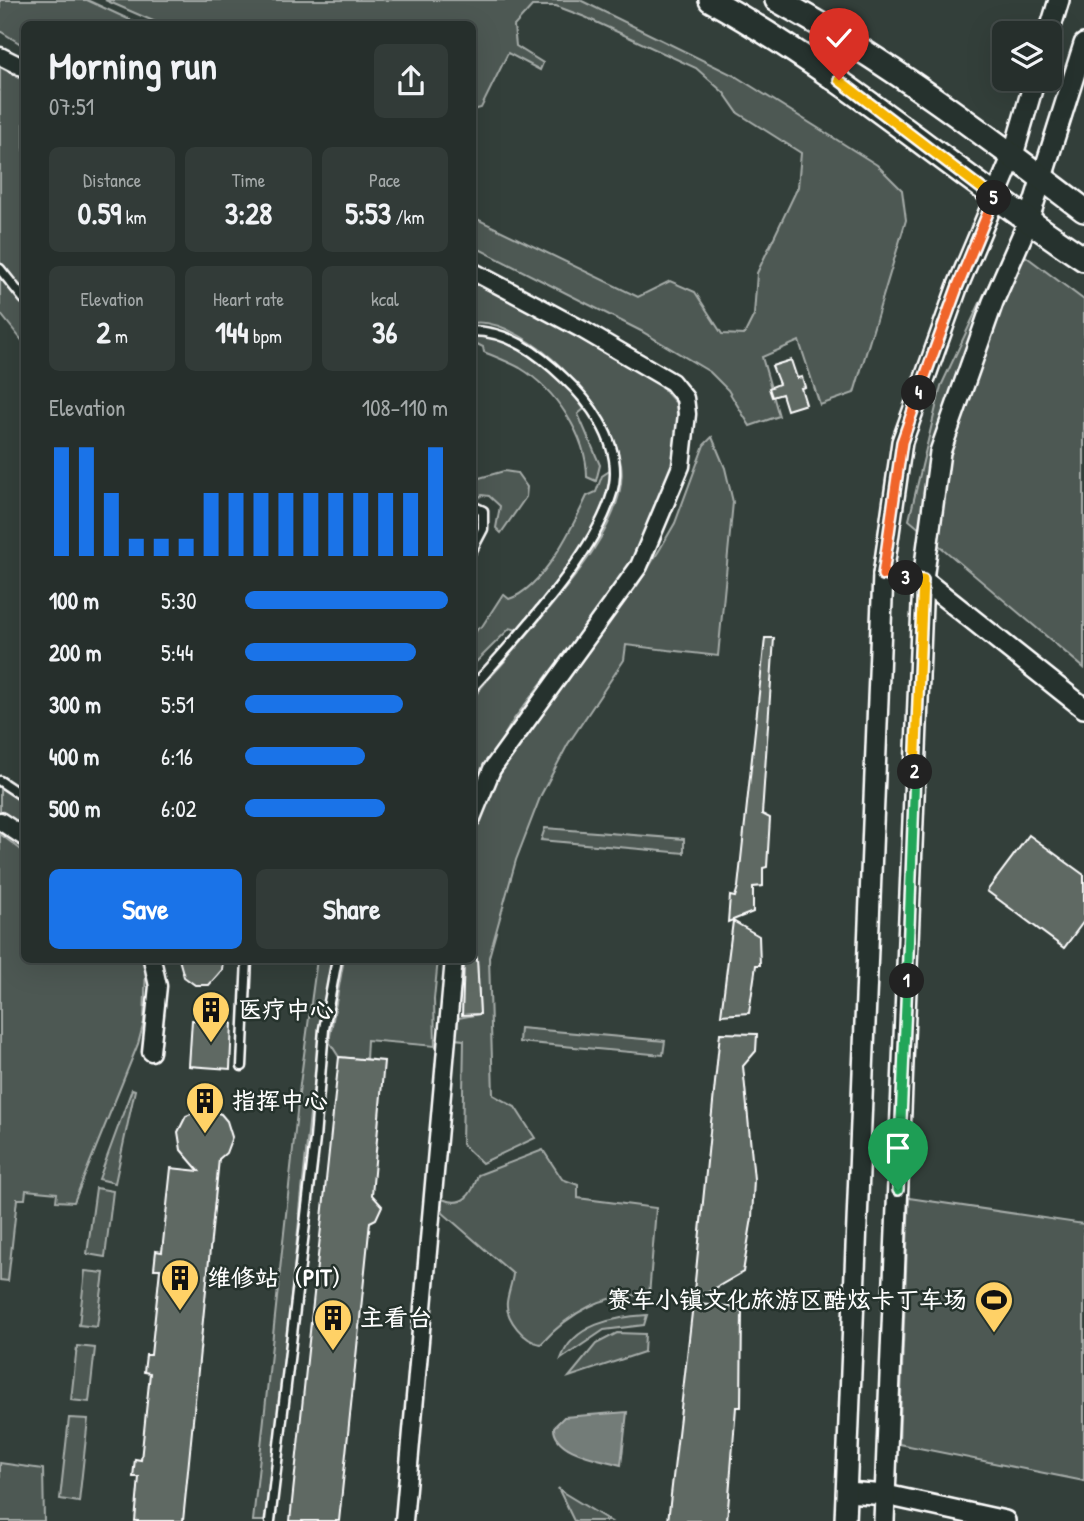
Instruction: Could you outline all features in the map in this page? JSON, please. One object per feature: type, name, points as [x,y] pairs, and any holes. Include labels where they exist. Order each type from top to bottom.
[{"type":"main road","points":[[710,0],[754,24],[839,80],[1028,222],[1084,259]]},
{"type":"main road","points":[[776,0],[813,19],[1013,155],[1084,210]]},
{"type":"street","points":[[1053,21],[1059,0]]},
{"type":"street","points":[[884,1521],[923,580],[940,452],[993,302],[1028,222],[1084,44]]},
{"type":"street","points":[[0,55],[21,66]]},
{"type":"street","points":[[845,1521],[883,575],[902,442],[957,288],[1013,155],[1032,91]]},
{"type":"street","points":[[476,273],[583,330],[672,383],[685,398],[687,414],[681,466],[639,566],[492,769],[476,808]]},
{"type":"street","points":[[883,575],[923,580],[1084,708]]},
{"type":"street","points":[[0,821],[21,835]]},
{"type":"street","points":[[152,1052],[159,986],[153,963]]},
{"type":"street","points":[[404,1521],[454,963]]},
{"type":"street","points":[[847,1492],[886,1495],[1005,1521]]},
{"type":"lane","points":[[0,269],[21,295]]},
{"type":"lane","points":[[476,331],[488,331],[520,344],[574,387],[595,413],[610,444],[615,472],[606,508],[589,542],[536,614],[476,683]]},
{"type":"lane","points":[[476,508],[483,511],[483,529],[476,542]]},
{"type":"lane","points":[[0,780],[21,795]]},
{"type":"lane","points":[[242,1066],[247,963]]},
{"type":"lane","points":[[270,1521],[315,1139],[324,1029],[337,963]]},
{"type":"shaded area","points":[[0,0],[87,0],[132,21],[21,21],[21,44],[0,31]]},
{"type":"shaded area","points":[[105,0],[580,0],[735,76],[877,165],[902,190],[906,220],[854,393],[820,405],[799,341],[762,357],[779,416],[750,426],[728,390],[710,372],[641,331],[476,248],[476,218],[638,297],[670,281],[695,292],[722,334],[744,335],[754,315],[757,273],[798,187],[801,153],[738,113],[724,93],[696,68],[556,6],[532,6],[514,26],[516,46],[543,63],[540,70],[508,53],[481,108],[476,109],[476,21],[153,21]]},
{"type":"shaded area","points":[[0,67],[21,79],[21,288],[0,263]]},
{"type":"shaded area","points":[[1008,243],[1084,300],[1084,668],[909,520],[941,386]]},
{"type":"shaded area","points":[[0,275],[21,301],[21,339],[0,313]]},
{"type":"shaded area","points":[[476,284],[597,347],[660,385],[676,403],[678,427],[676,456],[668,482],[636,554],[604,601],[514,719],[476,783],[476,695],[562,593],[599,541],[620,489],[621,465],[613,437],[606,424],[590,400],[561,367],[520,336],[496,325],[476,323]]},
{"type":"shaded area","points":[[484,334],[528,355],[552,373],[574,396],[584,409],[578,414],[600,465],[596,481],[587,477],[586,461],[575,430],[557,401],[533,377],[484,352],[483,347],[476,344],[476,335]]},
{"type":"shaded area","points":[[712,437],[725,468],[733,502],[718,656],[626,645],[624,660],[568,744],[541,795],[516,860],[489,957],[493,1095],[515,1107],[535,1138],[482,1163],[462,1144],[464,1040],[454,1039],[453,1019],[480,1014],[476,957],[476,830],[481,812],[506,762],[574,666],[637,586],[660,549],[675,523],[704,445]]},
{"type":"shaded area","points":[[611,470],[609,490],[602,511],[576,554],[517,630],[510,628],[476,662],[476,632],[479,627],[481,628],[503,594],[509,599],[521,593],[545,570],[565,540],[587,496],[596,492],[602,476]]},
{"type":"shaded area","points":[[504,471],[517,473],[527,487],[526,497],[501,533],[496,528],[500,506],[489,496],[482,495],[476,500],[476,479]]},
{"type":"shaded area","points":[[0,787],[21,800],[21,830],[0,815]]},
{"type":"shaded area","points":[[545,828],[684,839],[684,853],[541,840]]},
{"type":"shaded area","points":[[0,834],[21,850],[21,963],[145,963],[146,966],[144,1022],[138,1044],[74,1202],[56,1201],[57,1193],[26,1190],[25,1199],[17,1199],[8,1281],[0,1280]]},
{"type":"shaded area","points":[[316,963],[333,963],[311,1104],[268,1521],[253,1521],[300,1084]]},
{"type":"shaded area","points":[[343,963],[438,963],[434,999],[435,1046],[367,1040],[366,1060],[339,1057],[330,1043]]},
{"type":"shaded area","points":[[520,1028],[665,1041],[663,1055],[519,1042]]},
{"type":"shaded area","points":[[132,1089],[135,1090],[115,1183],[99,1179]]},
{"type":"shaded area","points":[[543,1150],[562,1179],[578,1185],[578,1198],[656,1208],[649,1296],[618,1297],[589,1306],[564,1323],[541,1344],[529,1339],[517,1329],[509,1315],[507,1302],[513,1274],[443,1213],[439,1201],[461,1201],[470,1194],[478,1175]]},
{"type":"shaded area","points":[[96,1188],[113,1191],[105,1257],[87,1254]]},
{"type":"shaded area","name":"赛车小镇文化旅游区酷炫卡丁车场","points":[[909,1198],[1084,1224],[1084,1481],[899,1444]]},
{"type":"shaded area","points":[[85,1271],[104,1273],[97,1327],[79,1325]]},
{"type":"shaded area","points":[[647,1315],[644,1325],[604,1330],[561,1359],[567,1347],[585,1330],[609,1321]]},
{"type":"shaded area","points":[[617,1333],[645,1334],[644,1352],[569,1377],[596,1344]]},
{"type":"shaded area","points":[[77,1346],[95,1348],[89,1402],[71,1400]]},
{"type":"shaded area","points":[[627,1412],[621,1465],[580,1454],[561,1443],[556,1436],[554,1427],[564,1417]]},
{"type":"shaded area","points":[[69,1418],[88,1419],[79,1502],[60,1499]]},
{"type":"shaded area","points":[[0,1463],[43,1469],[44,1521],[0,1521]]},
{"type":"shaded area","points":[[558,1488],[564,1493],[610,1521],[574,1521]]},
{"type":"building","points":[[791,360],[797,378],[802,377],[805,387],[801,388],[806,404],[787,410],[782,394],[772,397],[769,388],[779,384],[772,366]]},
{"type":"building","points":[[765,638],[774,638],[762,814],[770,818],[767,867],[763,868],[763,886],[753,887],[753,912],[728,922],[730,896],[735,897],[738,887]]},
{"type":"building","points":[[1029,835],[1084,875],[1084,921],[1064,948],[987,891]]},
{"type":"building","points":[[733,921],[759,936],[760,965],[756,965],[749,1013],[721,1015]]},
{"type":"building","points":[[477,959],[480,1014],[462,1015],[464,963],[476,963]]},
{"type":"building","points":[[180,963],[223,963],[222,970],[209,985],[195,985],[184,977]]},
{"type":"building","name":"医疗中心","points":[[192,1020],[232,1023],[230,1069],[189,1066]]},
{"type":"building","points":[[720,1033],[757,1034],[756,1051],[743,1066],[754,1179],[752,1218],[743,1272],[693,1301]]},
{"type":"building","name":"主看台","points":[[339,1057],[384,1061],[372,1195],[382,1206],[376,1219],[370,1222],[339,1521],[290,1521]]},
{"type":"building","name":"维修站（PIT）","points":[[203,1109],[221,1114],[227,1121],[232,1137],[226,1153],[219,1159],[183,1521],[135,1521],[139,1477],[133,1477],[135,1459],[141,1460],[150,1373],[144,1372],[146,1355],[151,1355],[160,1269],[154,1269],[156,1251],[162,1252],[171,1168],[199,1171],[181,1150],[178,1132],[186,1116]]},
{"type":"building","points":[[693,1304],[728,1306],[742,1311],[741,1407],[736,1407],[727,1521],[668,1521]]},
{"type":"place","name":"医疗中心","points":[[211,1044]]},
{"type":"place","name":"指挥中心","points":[[205,1135]]},
{"type":"place","name":"维修站（PIT）","points":[[180,1312]]},
{"type":"place","name":"赛车小镇文化旅游区酷炫卡丁车场","points":[[994,1334]]},
{"type":"place","name":"主看台","points":[[333,1352]]},
{"type":"route","points":[[839,80],[995,197],[957,288],[902,442],[883,575],[923,580],[898,1190]]}]
